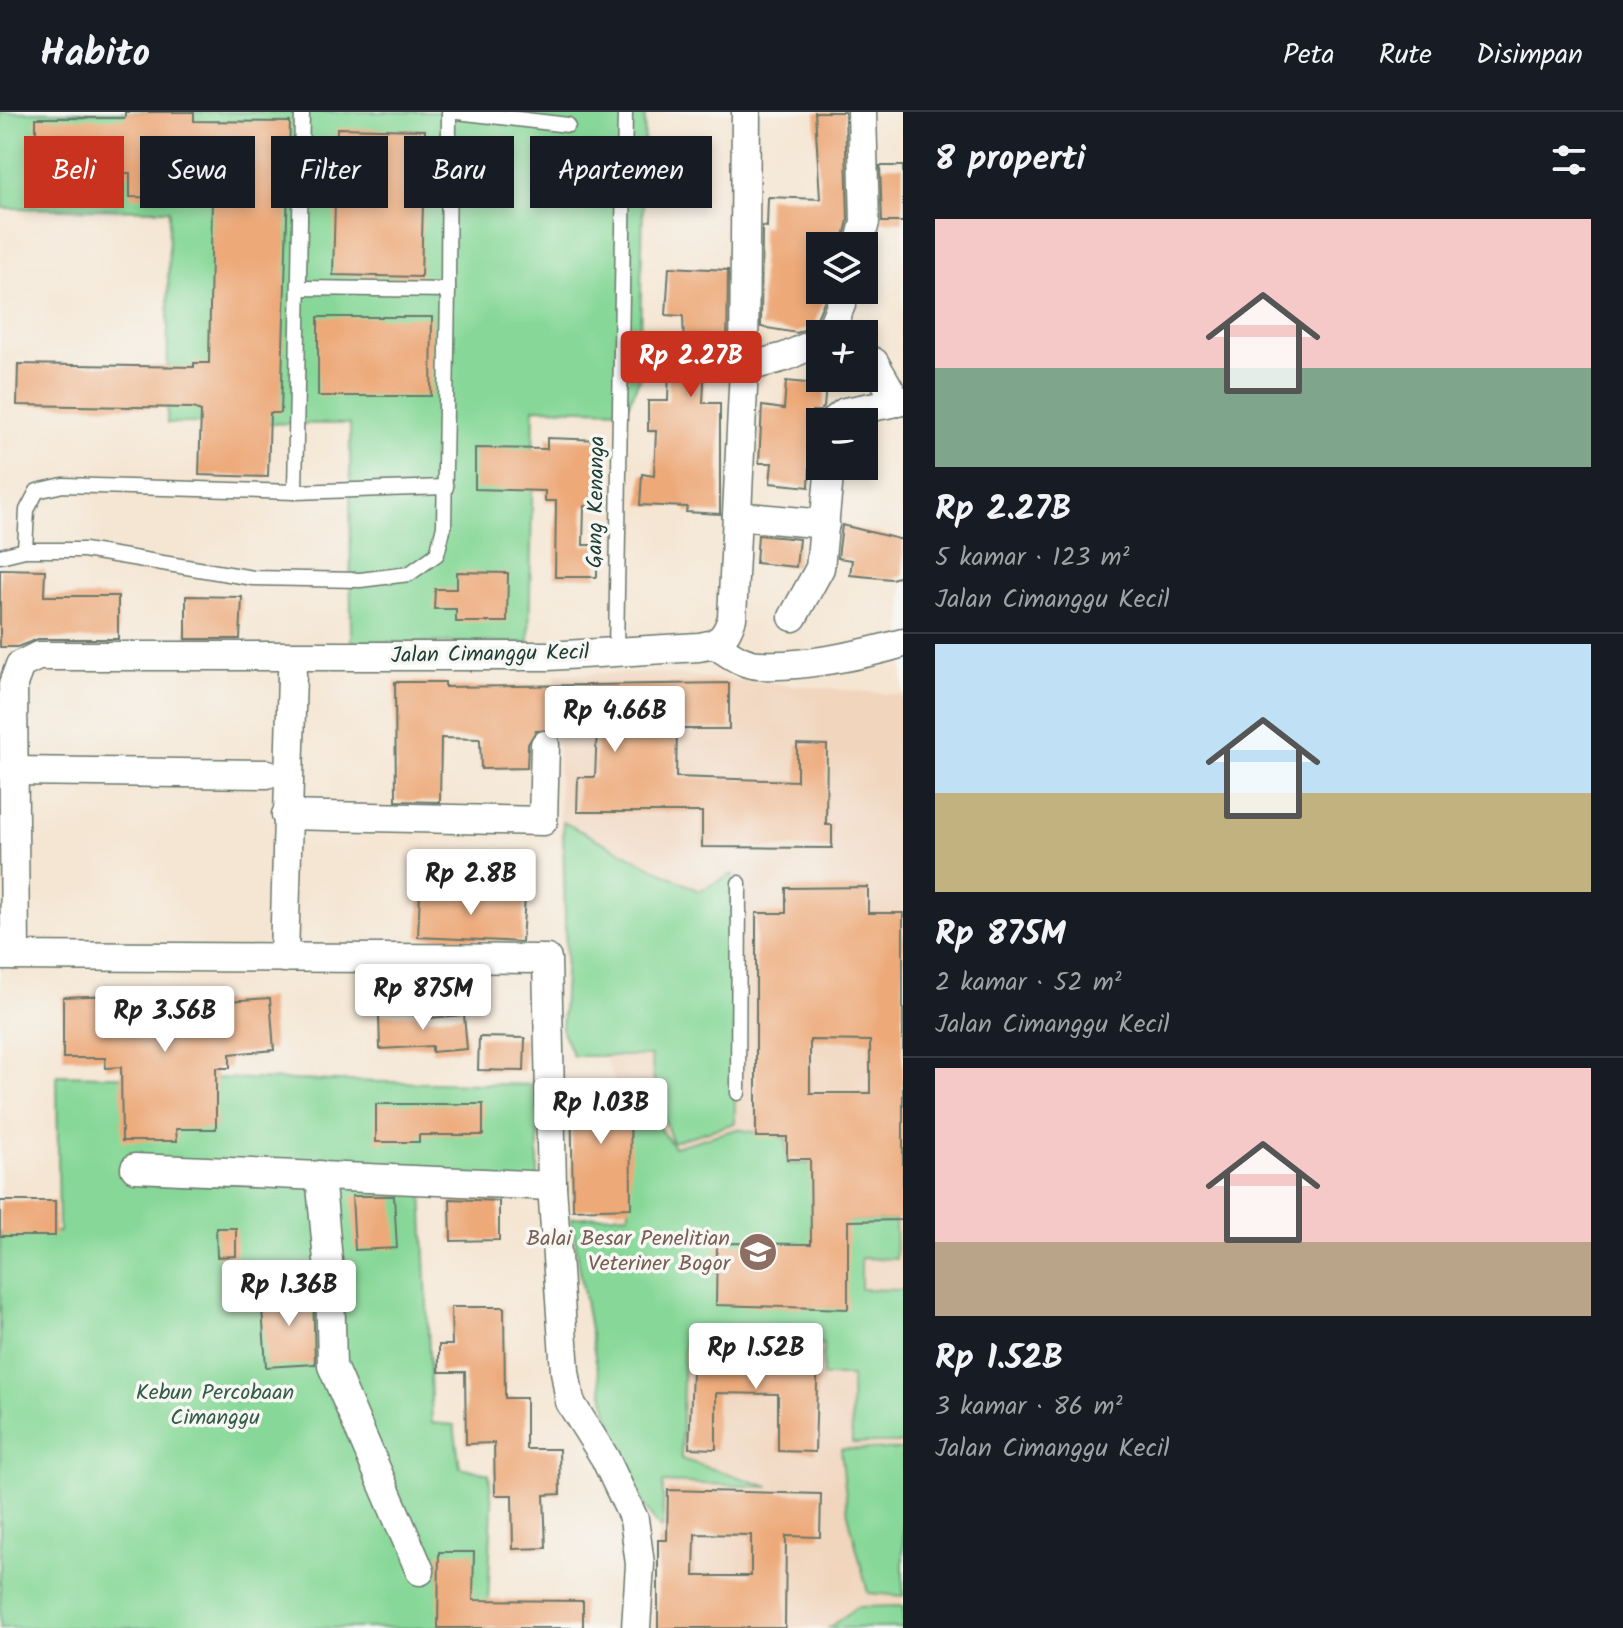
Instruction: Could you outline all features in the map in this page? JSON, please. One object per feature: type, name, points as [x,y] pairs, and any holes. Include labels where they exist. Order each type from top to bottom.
[{"type":"street","points":[[746,112],[744,368],[732,618],[727,635],[716,645],[738,660],[760,666],[873,651],[903,643]]},
{"type":"street","points":[[862,112],[865,222],[862,232]]},
{"type":"street","points":[[744,368],[785,357],[806,347]]},
{"type":"street","points":[[867,408],[900,402],[878,368]]},
{"type":"street","points":[[793,617],[820,568],[829,480]]},
{"type":"street","points":[[737,516],[825,524]]},
{"type":"street","name":"Jalan Cimanggu Kecil","points":[[636,1628],[640,1564],[634,1519],[605,1458],[570,1402],[552,1186],[547,959],[7,956],[13,684],[20,665],[38,656],[337,658],[616,652],[716,645]]},
{"type":"street","points":[[284,958],[292,674]]},
{"type":"street","points":[[286,815],[543,821],[545,745]]},
{"type":"street","points":[[11,771],[267,774]]},
{"type":"street","points":[[135,1168],[552,1186]]},
{"type":"street","points":[[320,1175],[330,1282],[332,1366],[420,1571]]},
{"type":"lane","points":[[295,492],[302,112]]},
{"type":"lane","points":[[0,556],[25,550],[84,550],[253,578],[360,580],[409,574],[437,554],[446,487],[449,112]]},
{"type":"lane","points":[[457,112],[568,125]]},
{"type":"lane","name":"Gang Kenanga","points":[[616,652],[625,112]]},
{"type":"lane","points":[[301,288],[448,290]]},
{"type":"lane","points":[[25,550],[27,510],[37,491],[63,485],[295,492],[446,487]]},
{"type":"lane","points":[[738,1093],[739,883]]},
{"type":"shaded area","name":"Balai Besar Penelitian Veteriner Bogor","points":[[655,673],[903,695],[903,1628],[654,1628],[660,1529],[641,1505],[608,1412],[619,1091],[564,963],[556,674]]},
{"type":"green space","points":[[0,112],[645,112],[644,136],[530,136],[530,208],[643,208],[639,380],[626,410],[534,408],[529,643],[351,642],[350,424],[167,423],[169,210],[3,208]]},
{"type":"green space","points":[[563,822],[699,891],[733,874],[735,1123],[672,1142],[655,1088],[651,1056],[573,1056],[562,1031],[566,956]]},
{"type":"green space","name":"Kebun Percobaan Cimanggu","points":[[57,1075],[538,1085],[538,1187],[422,1187],[432,1423],[454,1425],[460,1467],[489,1474],[492,1505],[487,1628],[0,1628],[0,1232],[59,1232]]},
{"type":"green space","points":[[628,1090],[674,1147],[737,1129],[786,1138],[788,1164],[899,1162],[812,1221],[895,1220],[896,1259],[861,1258],[861,1289],[903,1290],[903,1443],[852,1443],[851,1376],[823,1376],[823,1344],[684,1338],[681,1459],[770,1487],[663,1482],[663,1526],[660,1529],[640,1498],[611,1422],[600,1380],[571,1218],[629,1214]]},
{"type":"green space","points":[[841,1449],[903,1450],[903,1596],[868,1593],[848,1514]]},
{"type":"green space","points":[[903,1606],[903,1628],[829,1628],[857,1607]]},
{"type":"building","points":[[125,112],[194,112],[194,121],[290,122],[290,136],[271,136],[271,208],[287,208],[281,413],[270,413],[268,477],[199,475],[201,411],[193,408],[17,405],[18,364],[194,367],[194,363],[209,363],[212,208],[255,208],[255,136],[140,136],[140,197],[130,197],[130,173],[124,173],[124,136],[36,136],[36,118],[125,118]]},
{"type":"building","points":[[815,112],[845,112],[848,220],[845,232],[806,232],[806,304],[823,304],[816,320],[806,320],[806,329],[797,333],[761,327],[762,226],[767,227],[768,197],[820,199]]},
{"type":"building","points":[[337,128],[425,130],[425,136],[404,136],[404,208],[423,208],[421,277],[333,275],[335,208],[388,208],[388,136],[337,136]]},
{"type":"building","points":[[880,166],[903,166],[903,222],[882,222]]},
{"type":"building","points":[[669,267],[728,270],[727,364],[705,364],[703,403],[720,403],[720,514],[686,512],[687,507],[640,505],[642,474],[654,476],[656,431],[648,431],[648,401],[668,401],[669,369],[685,369],[683,316],[666,315]]},
{"type":"building","points":[[318,317],[432,317],[431,396],[318,396]]},
{"type":"building","points":[[786,381],[806,383],[806,392],[825,392],[823,408],[806,408],[806,480],[809,480],[809,487],[770,483],[772,463],[759,463],[762,406],[784,409]]},
{"type":"building","points":[[547,438],[601,440],[598,507],[584,506],[583,545],[597,545],[597,577],[555,577],[556,501],[545,501],[545,491],[475,489],[475,448],[547,449]]},
{"type":"building","points":[[842,525],[903,540],[903,576],[891,579],[850,575],[852,560],[838,558]]},
{"type":"building","points":[[758,535],[799,539],[796,567],[756,563]]},
{"type":"building","points":[[0,569],[45,570],[44,596],[118,596],[118,639],[38,639],[17,647],[0,647]]},
{"type":"building","points":[[457,572],[508,573],[507,622],[456,622],[456,609],[434,609],[435,589],[457,589]]},
{"type":"building","points":[[186,596],[242,597],[240,639],[186,639]]},
{"type":"building","points":[[395,682],[445,682],[445,687],[729,683],[729,729],[677,729],[676,777],[797,781],[797,744],[827,745],[826,825],[832,825],[832,848],[702,847],[702,812],[577,812],[578,777],[595,777],[597,729],[536,731],[528,744],[527,768],[481,769],[480,739],[441,738],[440,802],[396,801]]},
{"type":"building","points":[[868,887],[868,913],[903,913],[903,1220],[848,1221],[848,1309],[716,1305],[717,1243],[811,1244],[810,1159],[787,1159],[787,1137],[756,1137],[756,913],[786,913],[786,888]],"holes":[[[810,1040],[870,1041],[870,1093],[810,1093]]]},
{"type":"building","points":[[420,892],[525,896],[522,942],[418,937]]},
{"type":"building","points":[[141,994],[141,998],[228,1001],[270,998],[274,1050],[230,1054],[230,1068],[216,1068],[216,1129],[176,1129],[177,1141],[122,1141],[121,1067],[106,1068],[105,1058],[63,1058],[63,997]]},
{"type":"building","points":[[418,1014],[418,1019],[464,1015],[467,1049],[432,1052],[432,1046],[380,1049],[379,1015]]},
{"type":"building","points":[[479,1037],[525,1038],[524,1071],[478,1070]]},
{"type":"building","points":[[571,1083],[630,1083],[631,1208],[573,1210]]},
{"type":"building","points":[[376,1104],[483,1104],[483,1135],[419,1135],[419,1142],[376,1142]]},
{"type":"building","points":[[352,1196],[394,1196],[397,1248],[355,1250]]},
{"type":"building","points":[[450,1199],[499,1201],[499,1240],[451,1241]]},
{"type":"building","points":[[0,1201],[55,1201],[55,1236],[0,1236]]},
{"type":"building","points":[[216,1228],[236,1228],[236,1256],[217,1257]]},
{"type":"building","points":[[313,1289],[315,1364],[266,1367],[261,1293]]},
{"type":"building","points":[[451,1307],[504,1307],[505,1398],[526,1398],[526,1449],[559,1449],[560,1494],[544,1495],[546,1548],[513,1549],[512,1495],[495,1495],[494,1443],[466,1444],[465,1372],[439,1372],[439,1345],[452,1345]]},
{"type":"building","points":[[693,1346],[818,1350],[815,1452],[778,1451],[778,1394],[716,1393],[716,1449],[689,1448]]},
{"type":"building","points":[[668,1490],[821,1494],[820,1537],[786,1536],[785,1628],[658,1628],[658,1540],[667,1540]],"holes":[[[695,1534],[751,1535],[751,1576],[694,1576]]]},
{"type":"building","points":[[439,1552],[474,1552],[473,1600],[583,1601],[583,1628],[438,1628]]},
{"type":"place","name":"Balai Besar Penelitian Veteriner Bogor","points":[[758,1252]]}]
